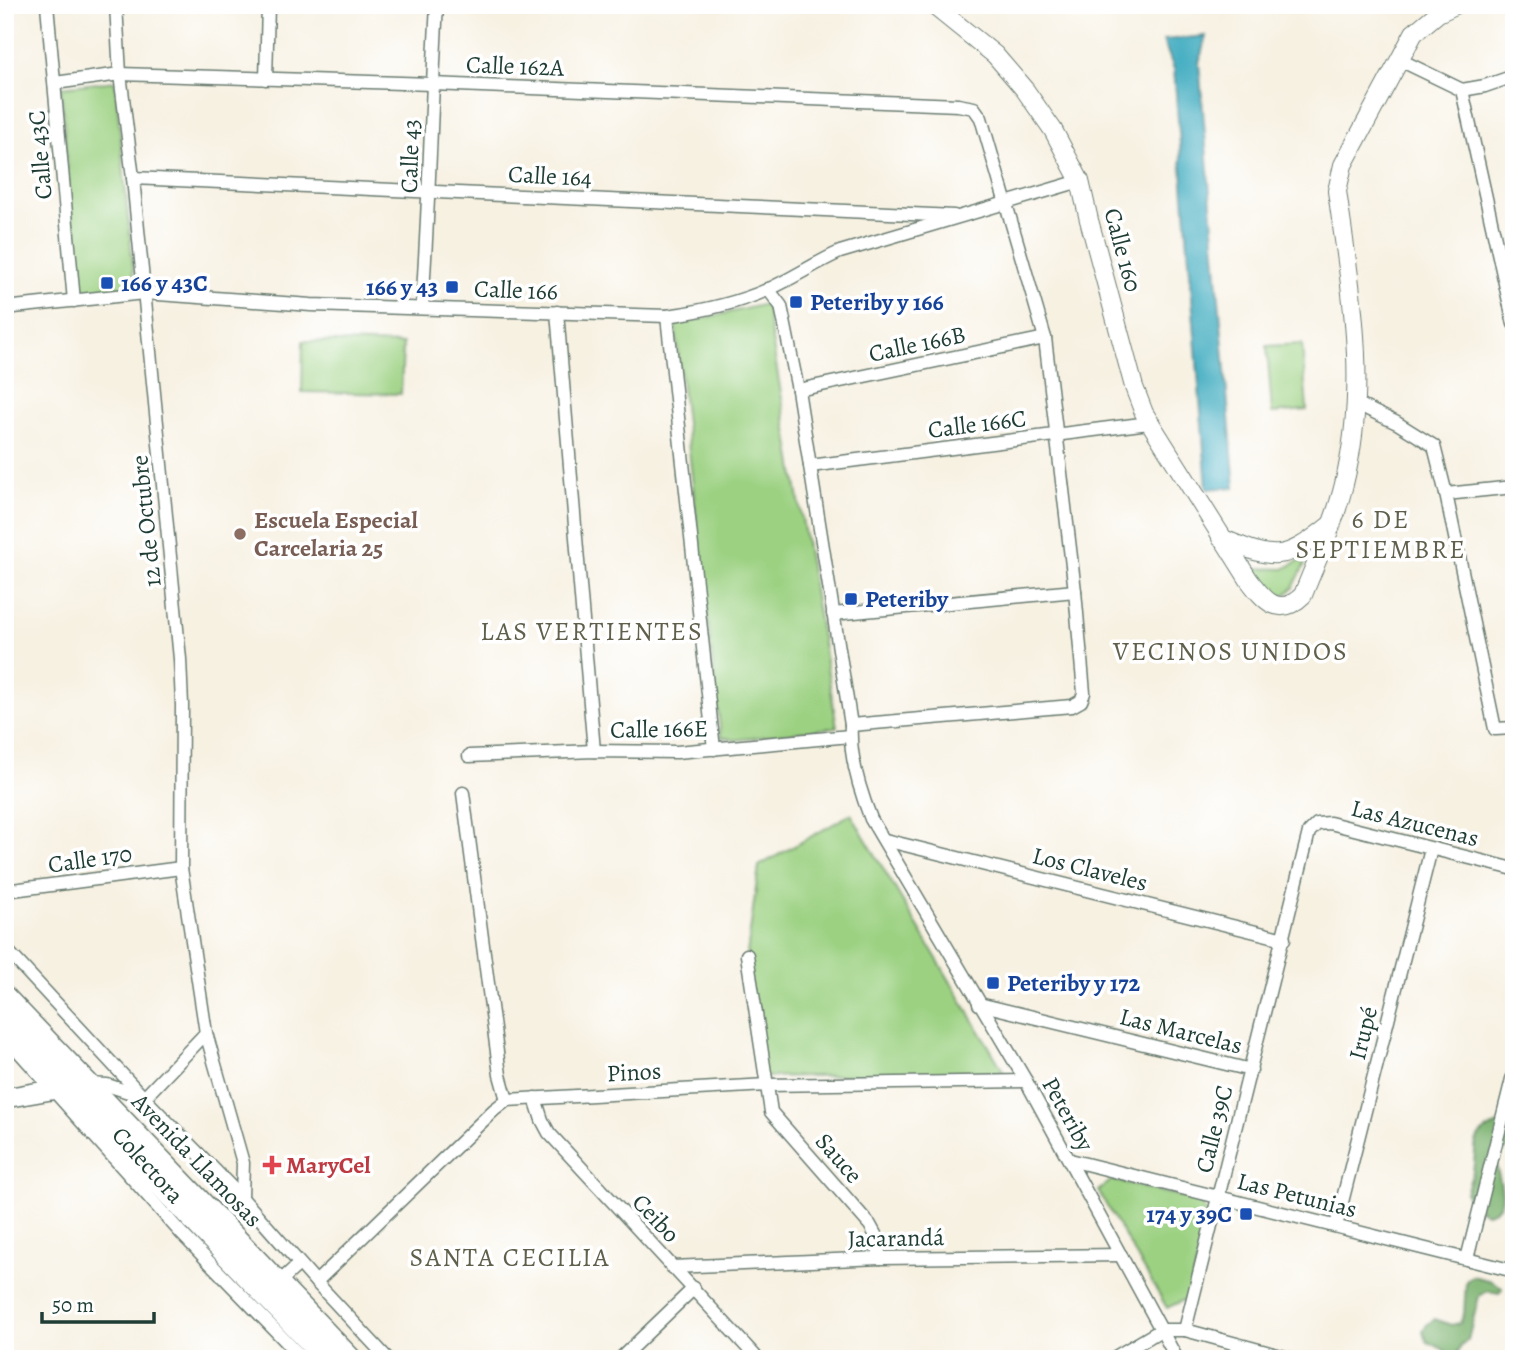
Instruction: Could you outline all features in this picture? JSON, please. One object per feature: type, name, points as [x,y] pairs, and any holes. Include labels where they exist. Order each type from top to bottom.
[{"type":"highway","name":"Avenida Llamosas","points":[[5,997],[69,1087]]},
{"type":"highway","name":"Avenida Llamosas","points":[[5,1020],[326,1359]]},
{"type":"highway","name":"Avenida Llamosas","points":[[265,1294],[351,1359]]},
{"type":"main road","name":"Calle 160","points":[[933,5],[995,55],[1025,90],[1053,130],[1080,181],[1135,387],[1149,422],[1264,599],[1274,605],[1284,606],[1294,604],[1303,595],[1343,487],[1352,447],[1358,362],[1337,191],[1343,165],[1414,33],[1424,23],[1455,5]]},
{"type":"main road","name":"Calle 160","points":[[1222,538],[1257,553],[1281,555],[1304,547],[1329,525]]},
{"type":"main road","points":[[5,1098],[69,1087]]},
{"type":"street","name":"Calle 43C","points":[[47,5],[74,301]]},
{"type":"street","name":"12 de Octubre","points":[[116,5],[120,74],[133,178],[180,659],[183,705],[181,868],[206,1033],[243,1163],[242,1198]]},
{"type":"street","points":[[266,79],[268,5]]},
{"type":"street","name":"Calle 43","points":[[422,308],[430,192],[437,5]]},
{"type":"street","points":[[1400,60],[1462,90],[1485,86],[1514,76]]},
{"type":"street","name":"Calle 162A","points":[[55,83],[120,74],[958,105],[974,108],[981,118],[1007,204]]},
{"type":"street","points":[[1462,90],[1514,324]]},
{"type":"street","name":"Calle 164","points":[[133,178],[964,216]]},
{"type":"street","name":"Calle 166","points":[[5,308],[144,293],[311,305],[667,316],[711,310],[768,289],[819,261],[840,253],[1080,181]]},
{"type":"street","points":[[833,614],[1075,591],[1045,338],[1007,204]]},
{"type":"street","name":"Peteriby","points":[[768,289],[781,306],[798,390],[863,797],[872,819],[1026,1081],[1177,1359]]},
{"type":"street","points":[[556,312],[594,751]]},
{"type":"street","points":[[667,316],[714,749]]},
{"type":"street","name":"Calle 166B","points":[[798,390],[1045,338]]},
{"type":"street","points":[[1357,404],[1397,423],[1434,446],[1495,729],[1514,728]]},
{"type":"street","name":"Calle 166C","points":[[810,466],[1149,422]]},
{"type":"street","points":[[1446,494],[1514,487]]},
{"type":"street","name":"Calle 166E","points":[[469,756],[714,749],[1072,706],[1080,701],[1084,692],[1075,591]]},
{"type":"street","points":[[316,1282],[507,1100],[500,1075],[463,793]]},
{"type":"street","name":"Las Azucenas","points":[[1309,832],[1317,824],[1330,823],[1514,869]]},
{"type":"street","name":"Calle 39C","points":[[1185,1330],[1309,832]]},
{"type":"street","name":"Los Claveles","points":[[885,840],[1284,939]]},
{"type":"street","name":"Irupé","points":[[1336,1226],[1431,849]]},
{"type":"street","name":"Calle 170","points":[[5,891],[181,868]]},
{"type":"street","name":"Colectora","points":[[5,948],[144,1098],[242,1198],[299,1264],[388,1359]]},
{"type":"street","name":"Sauce","points":[[747,955],[771,1112],[870,1225],[876,1236],[880,1258]]},
{"type":"street","name":"Las Marcelas","points":[[979,1004],[1251,1070]]},
{"type":"street","points":[[144,1098],[206,1033]]},
{"type":"street","points":[[5,1035],[69,1087]]},
{"type":"street","points":[[1467,1259],[1514,1071]]},
{"type":"street","name":"Pinos","points":[[507,1100],[767,1085],[1026,1081]]},
{"type":"street","name":"Colectora","points":[[69,1087],[107,1085],[144,1098]]},
{"type":"street","name":"Ceibo","points":[[535,1098],[549,1133],[758,1359]]},
{"type":"street","name":"Las Petunias","points":[[1070,1160],[1514,1271]]},
{"type":"street","name":"Jacarandá","points":[[672,1267],[880,1258],[1122,1255]]},
{"type":"street","points":[[299,1264],[265,1294],[268,1322],[303,1359]]},
{"type":"street","points":[[620,1359],[694,1288]]},
{"type":"street","points":[[1112,1359],[1161,1330],[1185,1330],[1292,1359]]},
{"type":"green space","points":[[115,81],[135,289],[78,296],[61,87]]},
{"type":"green space","points":[[766,304],[837,727],[736,740],[721,737],[675,325]]},
{"type":"green space","points":[[303,341],[403,344],[401,394],[302,392]]},
{"type":"green space","points":[[1302,344],[1307,410],[1272,413],[1267,346]]},
{"type":"green space","points":[[1300,560],[1305,564],[1293,588],[1285,595],[1270,592],[1254,571],[1254,568],[1284,569]]},
{"type":"green space","points":[[851,814],[1004,1072],[763,1077],[746,961],[759,866]]},
{"type":"green space","points":[[1514,1090],[1514,1139],[1509,1148],[1498,1153],[1496,1161],[1502,1199],[1494,1210],[1486,1213],[1471,1204],[1466,1193],[1473,1171],[1476,1141],[1483,1132],[1501,1123]]},
{"type":"green space","points":[[1112,1180],[1199,1201],[1208,1216],[1188,1298],[1167,1308],[1098,1191]]},
{"type":"green space","points":[[1472,1276],[1492,1281],[1502,1288],[1499,1293],[1487,1291],[1479,1296],[1468,1340],[1457,1354],[1452,1356],[1427,1342],[1423,1332],[1426,1325],[1435,1319],[1451,1325],[1460,1323],[1464,1314],[1466,1281]]},
{"type":"water","points":[[1206,36],[1199,63],[1235,487],[1207,489],[1174,69],[1163,40]]},
{"type":"place","name":"166 y 43C","points":[[107,283]]},
{"type":"place","name":"166 y 43","points":[[452,287]]},
{"type":"place","name":"Peteriby y 166","points":[[796,302]]},
{"type":"place","name":"Escuela Especial Carcelaria 25","points":[[240,534]]},
{"type":"place","name":"Peteriby","points":[[851,599]]},
{"type":"place","name":"Peteriby y 172","points":[[993,983]]},
{"type":"place","name":"MaryCel","points":[[272,1165]]},
{"type":"place","name":"174 y 39C","points":[[1246,1214]]},
{"type":"district","name":"6 DE SEPTIEMBRE","points":[[1381,534]]},
{"type":"district","name":"LAS VERTIENTES","points":[[592,631]]},
{"type":"district","name":"VECINOS UNIDOS","points":[[1231,651]]},
{"type":"district","name":"SANTA CECILIA","points":[[510,1257]]}]
